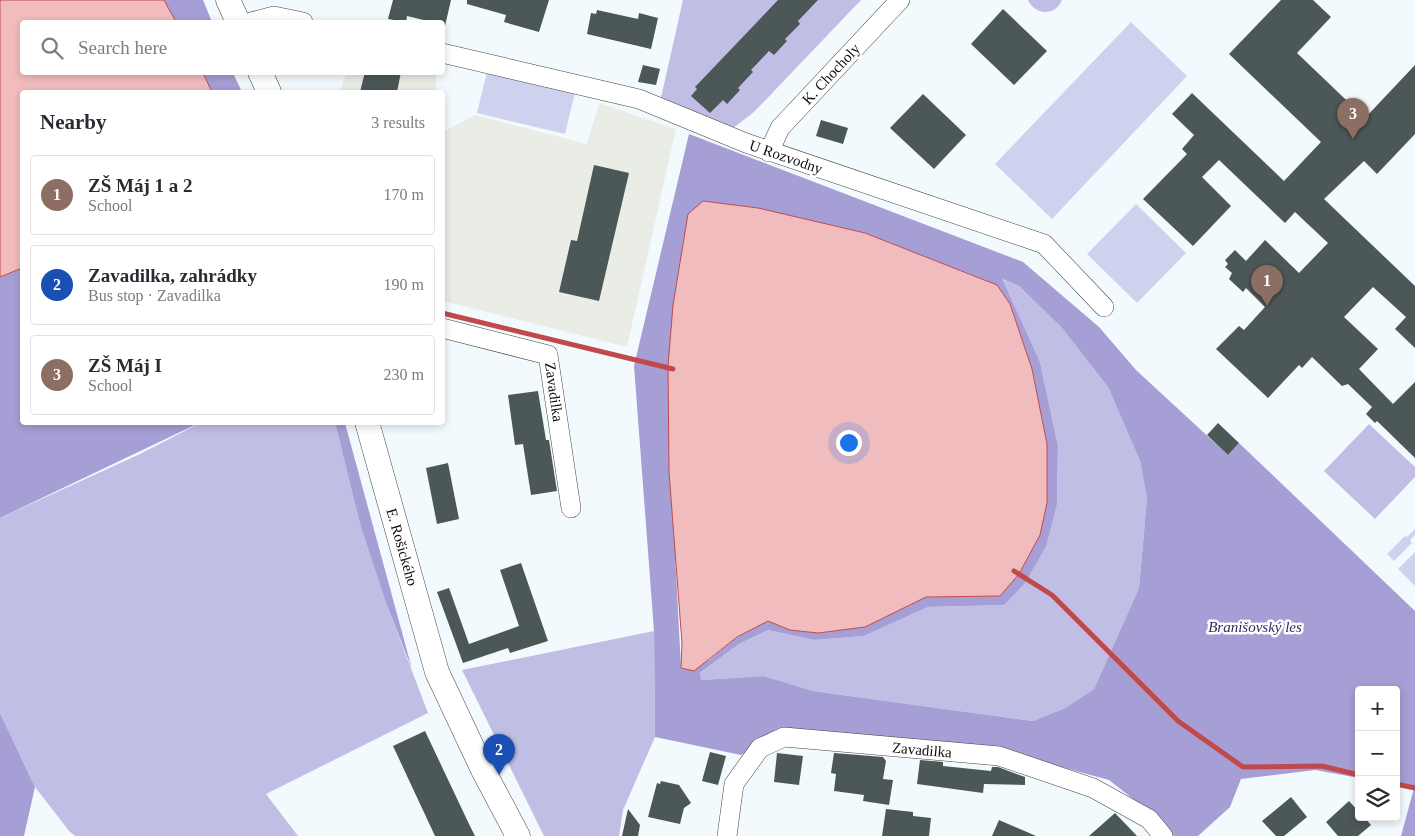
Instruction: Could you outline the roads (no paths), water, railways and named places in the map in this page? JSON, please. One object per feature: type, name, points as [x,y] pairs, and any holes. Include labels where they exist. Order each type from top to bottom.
[{"type":"street","points":[[228,0],[237,20]]},
{"type":"street","name":"K. Chocholy","points":[[769,152],[780,128],[900,0]]},
{"type":"street","points":[[259,20],[274,16],[293,20]]},
{"type":"street","name":"U Rozvodny","points":[[445,54],[639,99],[769,152],[1044,244],[1104,307]]},
{"type":"street","points":[[261,75],[268,90]]},
{"type":"street","name":"Zavadilka","points":[[445,329],[548,355],[571,508]]},
{"type":"street","name":"E. Rošického","points":[[368,425],[437,672],[483,770],[518,836]]},
{"type":"street","name":"Zavadilka","points":[[727,836],[734,784],[760,748],[784,737],[998,756],[1093,788],[1149,819],[1163,836]]},
{"type":"waterway","points":[[445,314],[673,369]]},
{"type":"waterway","points":[[1014,571],[1052,595],[1178,721],[1243,767],[1322,766],[1355,774]]},
{"type":"waterway","points":[[1400,785],[1415,788]]},
{"type":"place","name":"ZŠ Máj I","points":[[1353,139]]},
{"type":"place","name":"ZŠ Máj 1 a 2","points":[[1267,306]]},
{"type":"place","name":"Zavadilka, zahrádky","points":[[499,775]]},
{"type":"park label","name":"Branišovský les","points":[[1255,627]]}]
